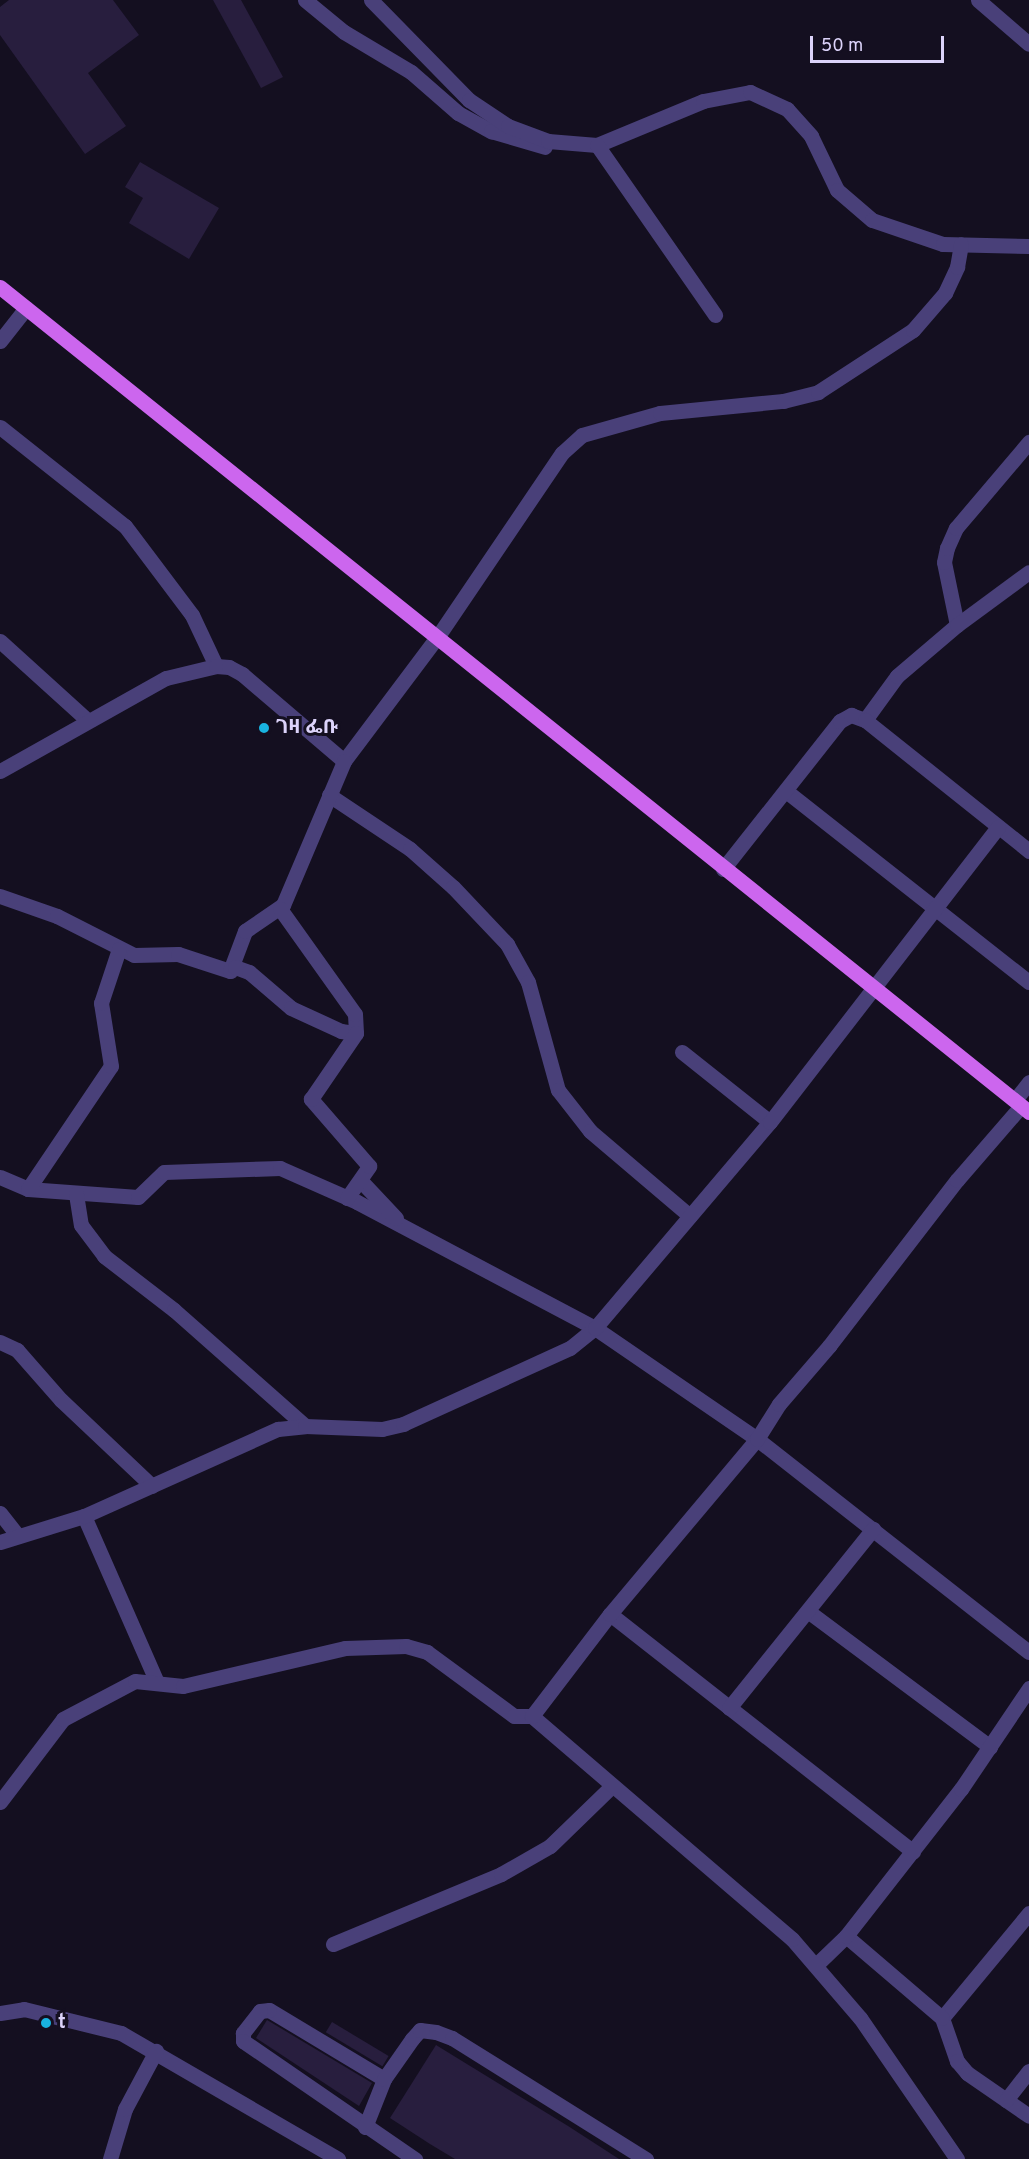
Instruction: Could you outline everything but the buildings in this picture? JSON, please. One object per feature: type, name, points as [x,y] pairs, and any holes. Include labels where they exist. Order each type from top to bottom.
[{"type":"main road","points":[[0,287],[438,636],[871,988],[1022,1106]]},
{"type":"street","points":[[305,0],[344,32],[411,72],[458,112],[491,131],[542,147],[597,145],[703,101],[750,92],[787,109],[811,136],[837,190],[872,220],[900,232],[943,244],[1029,246]]},
{"type":"street","points":[[371,0],[469,100],[508,126],[574,146]]},
{"type":"street","points":[[978,0],[1029,44]]},
{"type":"street","points":[[597,145],[715,315]]},
{"type":"street","points":[[235,966],[245,931],[280,909],[344,760],[438,636],[562,453],[582,435],[660,413],[783,401],[818,392],[913,330],[945,293],[957,267],[961,244]]},
{"type":"street","points":[[0,341],[26,308]]},
{"type":"street","points":[[0,427],[125,526],[192,615],[216,666]]},
{"type":"street","points":[[957,625],[944,562],[947,548],[956,528],[1029,442]]},
{"type":"street","points":[[865,720],[897,676],[957,625],[1029,572]]},
{"type":"street","points":[[0,641],[87,720]]},
{"type":"street","points":[[0,771],[87,720],[166,678],[216,666],[229,667],[242,674],[344,760]]},
{"type":"street","points":[[723,868],[840,721],[851,715],[865,720],[1029,851]]},
{"type":"street","points":[[786,791],[932,909],[1029,982]]},
{"type":"street","points":[[329,795],[410,849],[453,887],[507,944],[528,982],[558,1090],[591,1131],[690,1216]]},
{"type":"street","points":[[0,1542],[84,1516],[278,1429],[305,1426],[382,1429],[403,1424],[553,1358],[595,1328],[770,1122],[932,909],[998,827]]},
{"type":"street","points":[[0,896],[57,916],[120,949],[143,957],[178,954],[223,971],[235,966],[249,972],[291,1008],[342,1031],[356,1034]]},
{"type":"street","points":[[280,909],[355,1014],[356,1034],[311,1099],[369,1166],[361,1181],[347,1198]]},
{"type":"street","points":[[28,1189],[111,1066],[101,1024],[101,1003],[120,949]]},
{"type":"street","points":[[682,1052],[770,1122]]},
{"type":"street","points":[[532,1716],[610,1614],[757,1438],[779,1404],[829,1346],[957,1180],[1022,1106],[1029,1082]]},
{"type":"street","points":[[0,1176],[28,1189],[138,1197],[164,1172],[280,1168],[347,1198],[595,1328],[757,1438],[1029,1652]]},
{"type":"street","points":[[361,1181],[405,1227]]},
{"type":"street","points":[[76,1194],[81,1225],[104,1256],[182,1317],[305,1426]]},
{"type":"street","points":[[0,1342],[16,1350],[62,1400],[152,1486]]},
{"type":"street","points":[[0,1513],[18,1536]]},
{"type":"street","points":[[84,1516],[156,1680]]},
{"type":"street","points":[[729,1708],[809,1612],[873,1529]]},
{"type":"street","points":[[809,1612],[990,1747]]},
{"type":"street","points":[[610,1614],[913,1852]]},
{"type":"street","points":[[0,1802],[63,1719],[116,1688],[135,1681],[156,1680],[183,1686],[345,1648],[406,1646],[427,1652],[514,1716],[532,1716],[792,1939],[816,1965],[919,2099],[957,2159]]},
{"type":"street","points":[[816,1965],[846,1936],[913,1852],[990,1747],[1029,1688]]},
{"type":"street","points":[[333,1944],[501,1874],[550,1846],[612,1786]]},
{"type":"street","points":[[942,2018],[1029,1913]]},
{"type":"street","points":[[846,1936],[942,2018],[957,2061],[967,2073],[1029,2116]]},
{"type":"street","points":[[0,2013],[24,2008],[80,2019],[122,2033],[338,2159]]},
{"type":"street","points":[[384,2079],[269,2010],[260,2011],[243,2033],[243,2041],[365,2127],[415,2159]]},
{"type":"street","points":[[365,2127],[384,2079],[420,2030],[436,2032],[646,2159]]},
{"type":"street","points":[[111,2159],[125,2109],[156,2051]]},
{"type":"street","points":[[1006,2100],[1029,2071]]},
{"type":"place","name":"ገዛ ፌቡ","points":[[264,728]]},
{"type":"place","name":"t","points":[[46,2023]]}]
